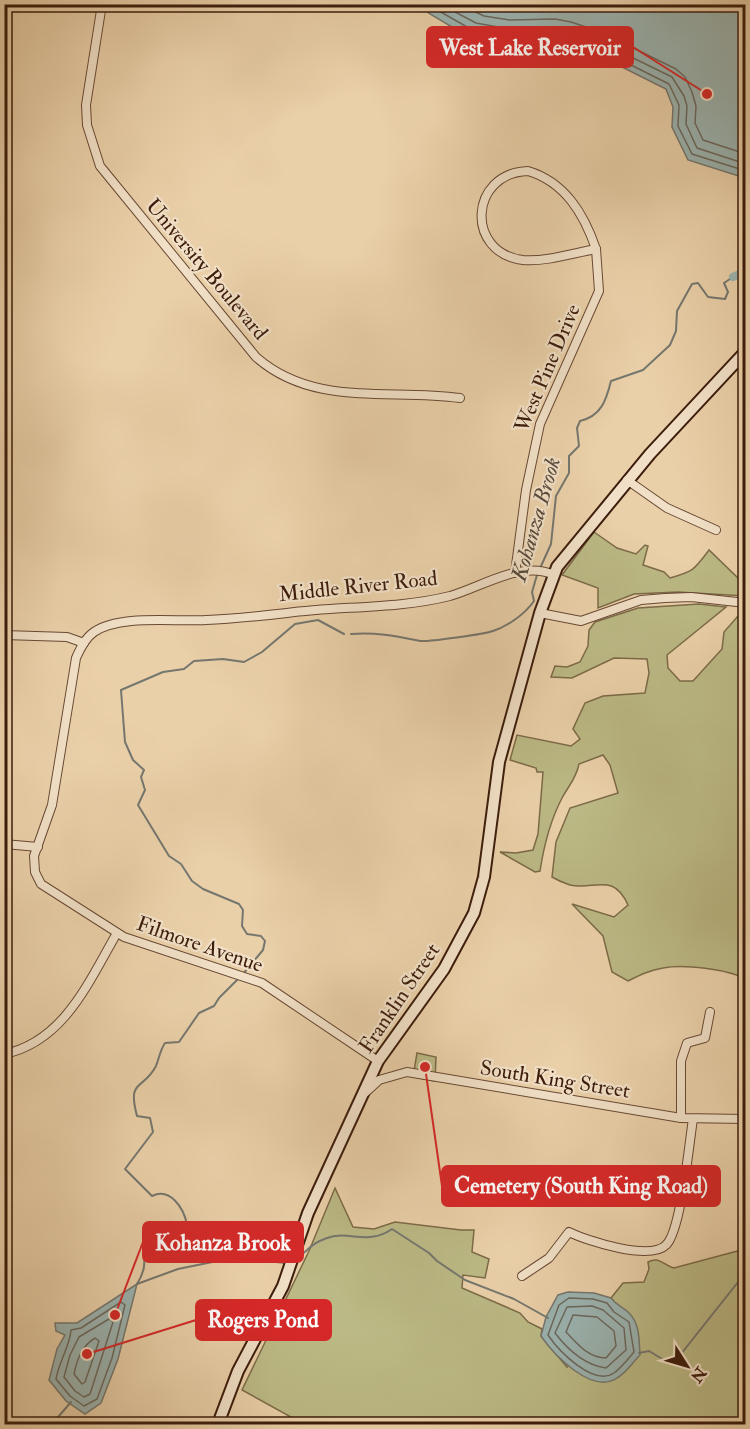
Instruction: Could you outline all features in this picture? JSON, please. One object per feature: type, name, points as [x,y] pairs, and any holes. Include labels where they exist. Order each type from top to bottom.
[{"type":"main road","points":[[549,573],[627,480],[746,351]]},
{"type":"main road","name":"Franklin Street","points":[[218,1425],[238,1371],[288,1275],[320,1187],[378,1061],[444,969],[474,913],[484,877],[499,762],[549,573]]},
{"type":"street","name":"University Boulevard","points":[[102,4],[86,105],[89,136],[100,166],[256,357],[282,377],[320,389],[460,398]]},
{"type":"street","name":"West Pine Drive","points":[[515,573],[526,490],[540,424],[599,291],[596,249],[577,207],[560,188],[539,175],[528,171],[512,174],[496,182],[487,193],[480,215],[482,227],[488,238],[501,252],[522,260],[535,260],[596,249]]},
{"type":"street","points":[[627,480],[667,508],[716,530]]},
{"type":"street","name":"Middle River Road","points":[[84,643],[94,631],[127,622],[249,617],[331,607],[430,600],[471,589],[515,573],[549,573]]},
{"type":"street","points":[[540,613],[581,621],[641,600],[692,597],[746,603]]},
{"type":"street","points":[[4,635],[67,638],[84,643],[73,671],[52,805],[38,848],[4,844]]},
{"type":"street","name":"Filmore Avenue","points":[[38,848],[34,864],[41,884],[117,933],[262,983],[291,1000],[378,1061]]},
{"type":"street","points":[[4,1054],[38,1042],[58,1024],[82,991],[117,933]]},
{"type":"street","points":[[681,1118],[681,1054],[687,1043],[705,1038],[710,1012]]},
{"type":"street","name":"South King Street","points":[[365,1093],[379,1080],[407,1072],[681,1118],[746,1119]]},
{"type":"street","points":[[522,1276],[549,1258],[569,1232],[582,1238],[645,1252],[658,1251],[667,1245],[673,1232],[679,1207],[693,1119]]},
{"type":"shaded area","points":[[594,532],[617,548],[636,554],[645,545],[648,546],[643,565],[664,572],[670,578],[693,569],[709,550],[738,578],[745,572],[745,596],[678,592],[634,594],[598,608],[598,588],[562,575]]},
{"type":"shaded area","points":[[699,604],[726,607],[667,655],[668,668],[680,681],[693,681],[722,649],[724,632],[745,608],[745,979],[705,968],[672,967],[654,970],[628,981],[612,972],[603,936],[572,904],[614,917],[628,905],[622,895],[616,888],[609,885],[570,885],[552,877],[556,842],[570,808],[618,793],[610,765],[603,755],[579,764],[554,815],[540,871],[535,872],[500,852],[516,853],[533,850],[538,834],[543,772],[537,772],[536,768],[510,760],[517,735],[571,746],[580,739],[573,729],[585,703],[603,696],[645,693],[649,673],[647,659],[614,658],[572,678],[551,677],[555,666],[567,667],[580,662],[588,646],[589,630],[595,622],[638,608]]},
{"type":"shaded area","points":[[417,1053],[436,1057],[435,1081],[413,1077]]},
{"type":"shaded area","points":[[335,1188],[353,1227],[374,1229],[395,1222],[474,1230],[472,1252],[489,1259],[485,1278],[463,1275],[462,1288],[520,1313],[528,1322],[542,1329],[541,1336],[567,1367],[618,1307],[611,1298],[623,1283],[644,1282],[649,1269],[648,1262],[659,1260],[674,1268],[745,1249],[745,1424],[288,1424],[291,1417],[242,1390],[309,1251]]},
{"type":"water","points":[[418,5],[745,5],[745,178],[688,160],[672,127],[673,107],[666,89],[614,63],[595,61],[579,48],[564,43],[507,42],[462,33]]},
{"type":"water","points":[[137,1284],[118,1359],[101,1403],[85,1414],[66,1401],[49,1380],[57,1349],[65,1335],[56,1331],[55,1323],[77,1323]]},
{"type":"water","points":[[568,1292],[594,1293],[611,1298],[633,1317],[638,1332],[640,1355],[617,1378],[607,1382],[585,1377],[564,1362],[541,1336],[546,1317],[558,1295]]},
{"type":"waterway","name":"Kohanza Brook","points":[[733,277],[746,271]]},
{"type":"waterway","name":"Kohanza Brook","points":[[351,634],[377,634],[420,641],[456,637],[499,629],[526,610],[534,601],[532,592],[537,575],[551,544],[556,496],[569,473],[569,456],[579,446],[577,428],[580,421],[587,419],[602,407],[611,381],[643,370],[670,345],[676,331],[677,311],[692,284],[698,283],[708,297],[725,299],[728,292],[724,283],[733,277]]},
{"type":"waterway","name":"Kohanza Brook","points":[[243,974],[263,950],[265,941],[261,936],[247,934],[242,926],[243,910],[239,904],[203,889],[192,881],[181,864],[169,856],[138,805],[145,790],[141,777],[144,770],[133,760],[125,742],[121,690],[163,672],[184,669],[194,661],[223,659],[244,662],[262,652],[295,624],[318,620],[344,634]]},
{"type":"waterway","name":"Kohanza Brook","points":[[137,1284],[143,1270],[144,1249],[148,1238],[182,1231],[187,1225],[183,1212],[175,1201],[165,1194],[152,1196],[125,1169],[153,1132],[150,1118],[137,1116],[134,1104],[135,1090],[151,1074],[165,1043],[179,1042],[199,1013],[214,1006],[239,978]]},
{"type":"waterway","points":[[297,1258],[313,1245],[327,1238],[375,1236],[392,1229],[465,1280],[514,1299],[548,1318]]},
{"type":"waterway","points":[[137,1284],[178,1269],[232,1258],[286,1263]]},
{"type":"waterway","points":[[639,1353],[649,1351],[669,1363],[681,1354],[746,1272]]},
{"type":"waterway","name":"Kohanza Brook","points":[[52,1424],[71,1402]]},
{"type":"place","name":"West Lake Reservoir","points":[[707,94]]},
{"type":"place","name":"Cemetery (South King Road)","points":[[425,1067]]},
{"type":"place","name":"Kohanza Brook","points":[[115,1315]]},
{"type":"place","name":"Rogers Pond","points":[[87,1354]]}]
